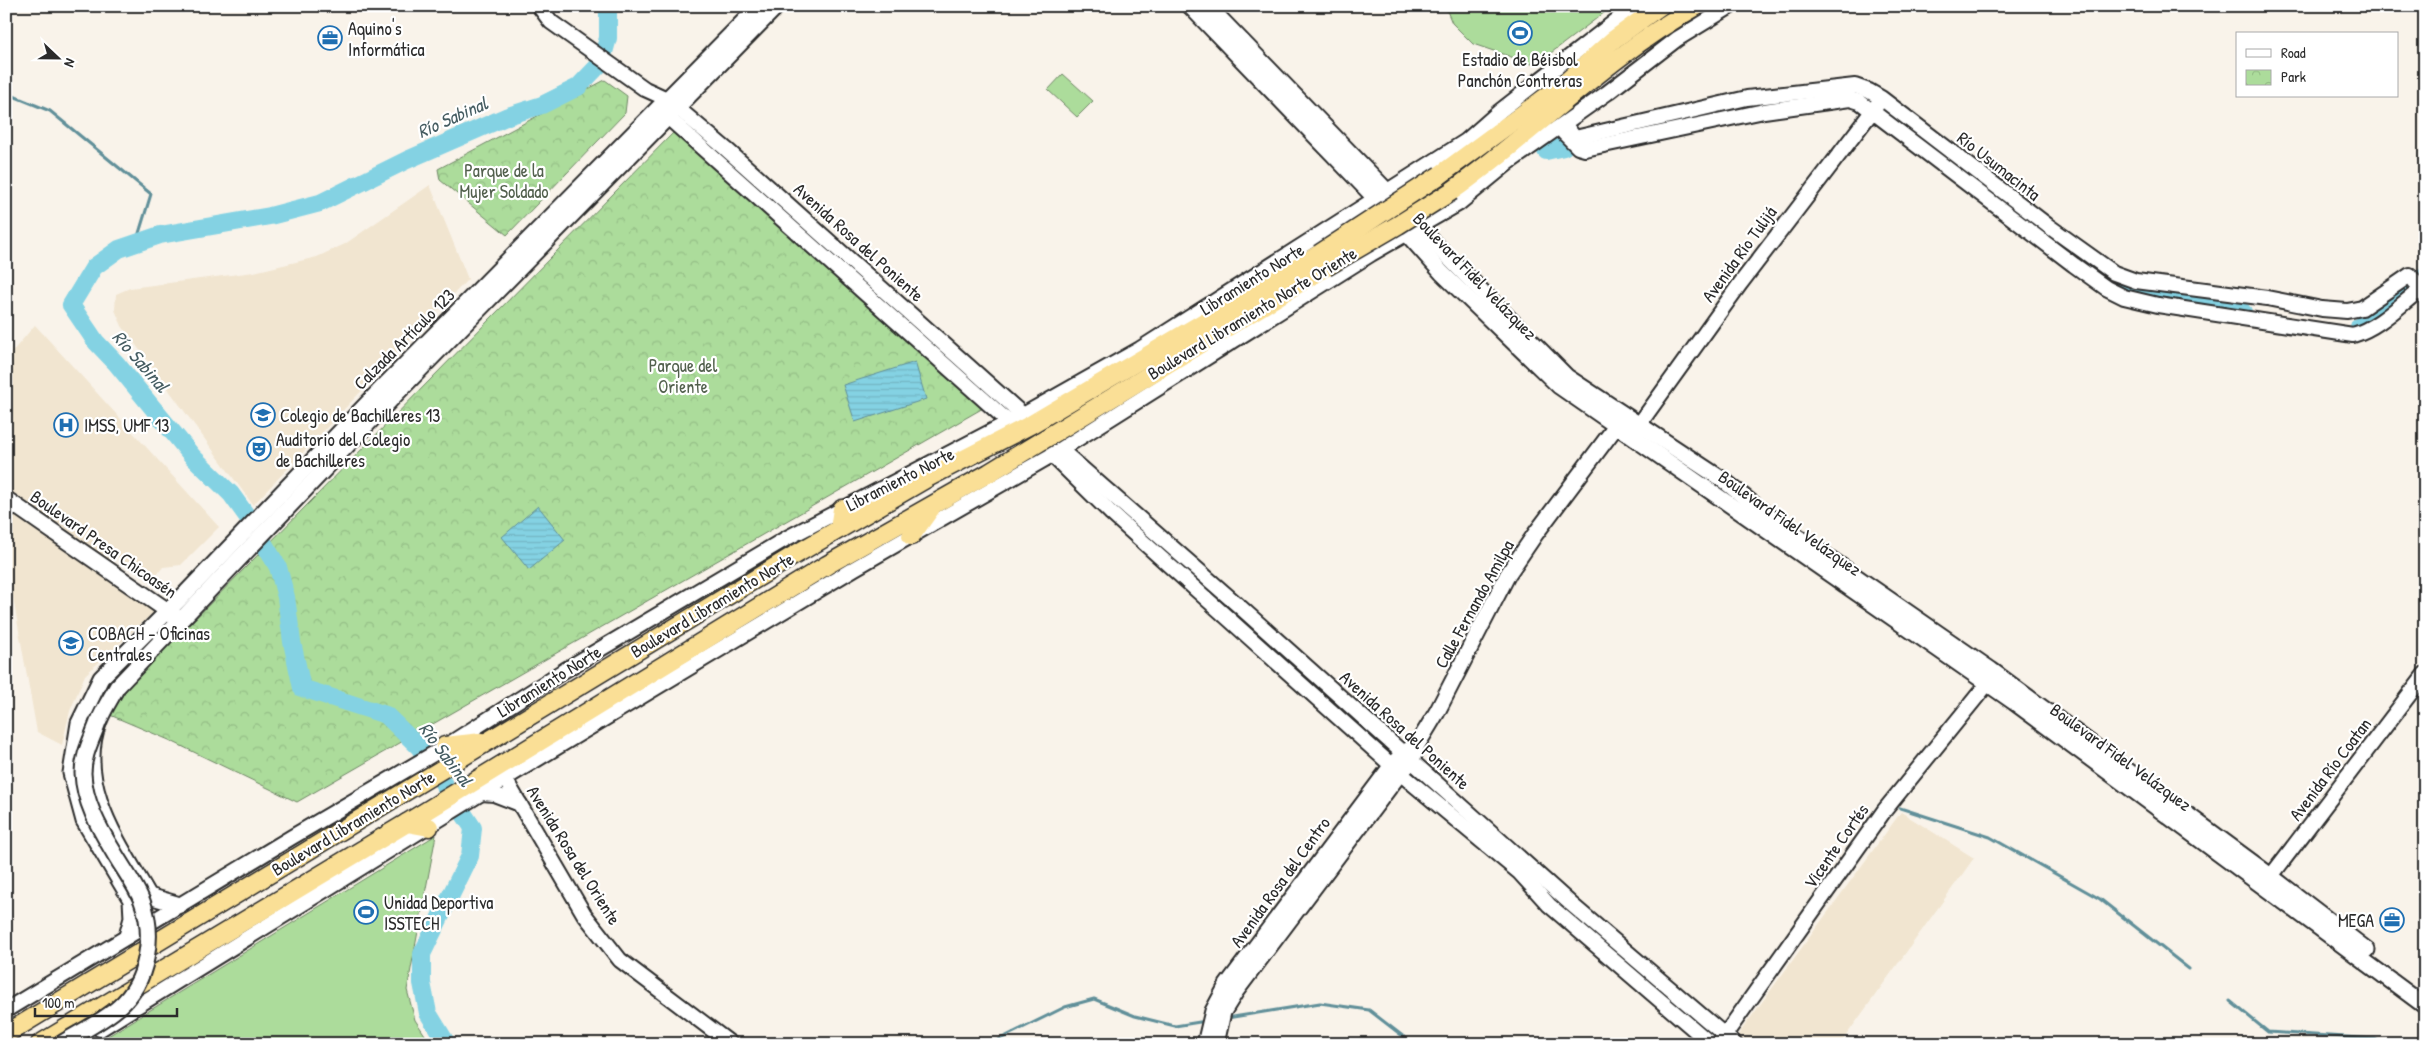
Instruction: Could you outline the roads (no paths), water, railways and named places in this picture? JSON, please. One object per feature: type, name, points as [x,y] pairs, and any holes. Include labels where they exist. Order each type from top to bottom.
[{"type":"highway","name":"Libramiento Norte","points":[[1434,170],[1566,83],[1613,40],[1660,6]]},
{"type":"highway","points":[[1455,198],[1626,52],[1670,21],[1697,6]]},
{"type":"highway","name":"Boulevard Libramiento Norte Oriente","points":[[1052,434],[1322,260],[1434,170]]},
{"type":"highway","name":"Boulevard Libramiento Norte Oriente","points":[[1031,418],[1322,260],[1455,198]]},
{"type":"highway","name":"Boulevard Libramiento Norte","points":[[6,1034],[839,529],[1031,418]]},
{"type":"highway","name":"Boulevard Libramiento Norte","points":[[40,1044],[407,823],[431,819],[827,565],[1052,434]]},
{"type":"highway","points":[[911,536],[934,504]]},
{"type":"highway","points":[[839,529],[842,509]]},
{"type":"highway","points":[[442,748],[488,741]]},
{"type":"main road","name":"Calzada Artículo 123","points":[[668,109],[759,6]]},
{"type":"main road","name":"Calzada Artículo 123","points":[[180,905],[149,896],[109,827],[97,795],[92,775],[92,758],[98,722],[116,687],[181,620],[244,543],[384,385],[668,109],[777,6]]},
{"type":"main road","name":"Boulevard Fidel Velázquez","points":[[1190,6],[1381,194]]},
{"type":"main road","name":"Boulevard Fidel Velázquez","points":[[1208,6],[1381,194],[1412,231],[1567,377],[1621,420],[1987,684],[2268,881],[2425,994]]},
{"type":"main road","name":"Calle Fernando Amilpa","points":[[1408,757],[1437,712],[1508,574],[1545,520],[1621,420]]},
{"type":"main road","name":"Boulevard Fidel Velázquez","points":[[1635,430],[1723,480],[1764,513],[1997,675],[2268,881],[2425,1006]]},
{"type":"main road","name":"Boulevard Presa Chicoasén","points":[[6,499],[181,620]]},
{"type":"main road","name":"Calzada Artículo 123","points":[[127,936],[132,918],[131,900],[84,821],[71,772],[79,723],[94,688],[101,678],[168,611],[244,543]]},
{"type":"main road","points":[[61,1044],[105,1018],[130,996],[139,978],[146,956],[148,940],[147,917],[141,899],[98,825],[87,796],[83,774],[85,756],[98,722]]},
{"type":"main road","name":"Avenida Rosa del Centro","points":[[1205,1044],[1215,1019],[1396,769],[1408,757]]},
{"type":"main road","name":"Avenida Rosa del Centro","points":[[1215,1019],[1216,1044]]},
{"type":"street","points":[[539,6],[551,22],[645,90],[668,109]]},
{"type":"street","name":"Libramiento Norte","points":[[6,1010],[787,538],[1008,422],[1031,418],[1349,218],[1381,194],[1434,170],[1500,111],[1634,6]]},
{"type":"street","points":[[476,791],[505,779],[911,536],[1057,453],[1371,254],[1412,231],[1455,198],[1562,126],[1677,39],[1731,6]]},
{"type":"street","name":"Río Usumacinta","points":[[1855,86],[1869,90],[1881,98],[2047,225],[2114,273],[2136,281],[2267,298],[2322,309],[2347,311],[2362,308],[2410,275],[2422,293],[2375,325],[2353,335],[2158,305],[2124,297],[2106,288],[2074,265],[1860,102],[1850,99],[1764,111],[1585,149],[1578,147],[1562,126],[1575,138],[1747,98],[1855,86]]},
{"type":"street","name":"Avenida Río Tulijá","points":[[1635,430],[1746,276],[1832,160],[1881,98]]},
{"type":"street","name":"Avenida Rosa del Poniente","points":[[668,109],[726,149],[1031,418]]},
{"type":"street","name":"Avenida Rosa del Poniente","points":[[668,109],[1008,422]]},
{"type":"street","points":[[1434,170],[1420,179],[1418,188],[1422,197],[1430,205],[1441,209],[1455,198]]},
{"type":"street","points":[[1349,218],[1361,217],[1374,227],[1378,239],[1371,254]]},
{"type":"street","name":"Avenida Rosa del Poniente","points":[[1057,453],[1408,757],[1726,1041]]},
{"type":"street","name":"Avenida Rosa del Poniente","points":[[1057,453],[1111,513],[1396,769],[1519,872],[1549,905],[1710,1044]]},
{"type":"street","name":"Avenida Río Coatan","points":[[2268,881],[2425,674]]},
{"type":"street","name":"Vicente Cortés","points":[[1726,1041],[1884,811],[1987,684]]},
{"type":"street","name":"Avenida Rosa del Oriente","points":[[505,779],[584,914],[620,960],[730,1044]]},
{"type":"street","points":[[476,791],[494,794],[520,804]]},
{"type":"street","points":[[76,1044],[431,819]]},
{"type":"water","points":[[915,362],[926,399],[855,422],[843,385]]},
{"type":"water","points":[[538,506],[565,540],[529,570],[502,537]]},
{"type":"waterway","name":"Río Sabinal","points":[[447,1044],[428,1013],[422,983],[422,954],[470,856],[473,828],[419,747],[386,715],[302,688],[292,642],[286,597],[278,567],[249,519],[231,494],[193,457],[116,363],[96,342],[71,305],[94,267],[119,249],[160,235],[270,216],[320,203],[407,160],[508,116],[542,105],[578,87],[601,63],[608,38],[608,6]]},
{"type":"waterway","points":[[6,93],[50,111],[151,194],[136,243]]},
{"type":"waterway","points":[[1883,109],[1992,194]]},
{"type":"waterway","points":[[1628,134],[1717,112]]},
{"type":"waterway","points":[[1546,151],[1564,147]]},
{"type":"waterway","points":[[2002,201],[2115,286],[2135,293],[2243,312]]},
{"type":"waterway","points":[[2359,327],[2373,319],[2414,285]]},
{"type":"waterway","points":[[1900,808],[1990,837],[2100,899],[2189,969]]},
{"type":"waterway","points":[[990,1044],[1065,1007],[1094,999],[1135,1016],[1175,1026],[1206,1021]]},
{"type":"waterway","points":[[2230,1001],[2268,1032],[2375,1039],[2384,1044]]},
{"type":"waterway","points":[[1227,1018],[1320,1003],[1369,1010],[1413,1044]]},
{"type":"place","name":"Estadio de Béisbol Panchón Contreras","points":[[1520,33]]},
{"type":"place","name":"Aquino's Informática","points":[[330,38]]},
{"type":"place","name":"Colegio de Bachilleres 13","points":[[263,415]]},
{"type":"place","name":"IMSS, UMF 13","points":[[66,425]]},
{"type":"place","name":"Auditorio del Colegio de Bachilleres","points":[[259,449]]},
{"type":"place","name":"COBACH - Oficinas Centrales","points":[[71,643]]},
{"type":"place","name":"Unidad Deportiva ISSTECH","points":[[366,912]]},
{"type":"place","name":"MEGA","points":[[2392,920]]},
{"type":"park label","name":"Parque de la Mujer Soldado","points":[[504,180]]},
{"type":"park label","name":"Parque del Oriente","points":[[683,375]]}]
